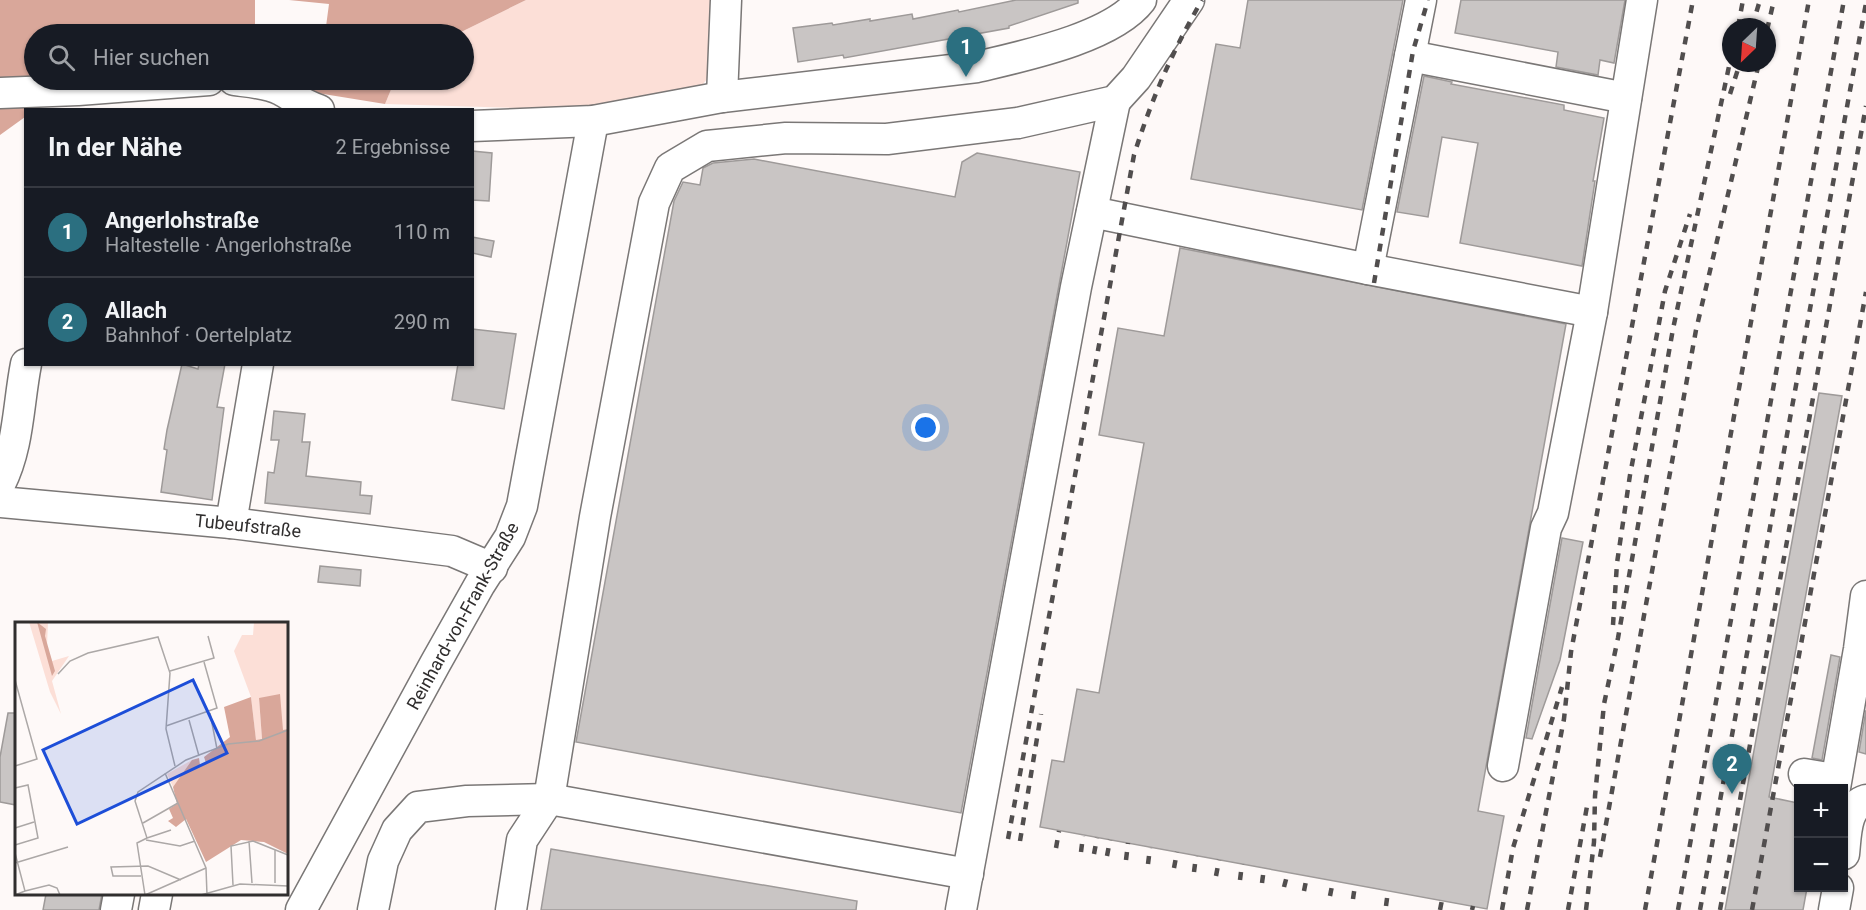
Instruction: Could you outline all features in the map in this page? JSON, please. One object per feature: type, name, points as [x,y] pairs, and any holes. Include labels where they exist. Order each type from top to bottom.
[{"type":"street","points":[[722,97],[726,0]]},
{"type":"street","points":[[474,126],[593,121],[722,97],[977,67],[1012,59],[1093,34],[1112,24],[1141,0]]},
{"type":"street","points":[[962,910],[1076,287],[1115,101],[1136,78],[1189,0]]},
{"type":"street","points":[[1368,269],[1421,0]]},
{"type":"street","points":[[1503,766],[1546,528],[1553,513],[1592,312],[1642,0]]},
{"type":"street","points":[[1410,56],[1626,98]]},
{"type":"street","points":[[1,93],[76,100],[142,90]]},
{"type":"street","points":[[280,90],[307,108]]},
{"type":"street","points":[[1,93],[25,108]]},
{"type":"street","points":[[512,910],[522,840],[549,799],[595,517],[651,215],[670,168],[707,147],[786,138],[887,139],[1018,123],[1115,101]]},
{"type":"street","name":"Reinhard-von-Frank-Straße","points":[[301,910],[441,654],[510,537],[522,506],[593,121]]},
{"type":"street","points":[[1092,212],[1592,312]]},
{"type":"street","points":[[0,484],[15,444],[26,366]]},
{"type":"street","points":[[231,523],[258,366]]},
{"type":"street","points":[[15,444],[29,484],[48,506]]},
{"type":"street","name":"Tubeufstraße","points":[[0,502],[231,523],[452,551],[492,568]]},
{"type":"street","points":[[1836,784],[1854,758],[1866,596]]},
{"type":"street","points":[[1812,784],[1822,777],[1828,784]]},
{"type":"street","points":[[373,910],[383,861],[398,830],[418,807],[467,801],[549,799],[968,874]]},
{"type":"street","points":[[1847,838],[1851,813],[1855,806],[1866,800]]},
{"type":"street","points":[[1834,910],[1837,892]]},
{"type":"street","points":[[116,910],[119,895]]},
{"type":"street","points":[[154,910],[157,895]]},
{"type":"shaded area","points":[[0,0],[255,0],[255,24],[24,24],[24,90],[63,90],[37,108],[24,108],[24,118],[0,135]]},
{"type":"shaded area","points":[[289,0],[526,0],[474,26],[326,24],[329,4]]},
{"type":"shaded area","points":[[526,0],[713,0],[711,74],[699,89],[615,111],[385,104],[391,90],[474,90],[474,26]]},
{"type":"shaded area","points":[[312,90],[391,90],[385,104],[311,92]]},
{"type":"building","points":[[1016,0],[1078,0],[1078,3],[1009,26],[1009,28],[844,58],[843,55],[798,62],[793,28],[870,19],[870,21],[912,14],[913,19]]},
{"type":"building","points":[[1248,0],[1403,0],[1362,210],[1191,179],[1216,44],[1240,48]]},
{"type":"building","points":[[1461,0],[1625,0],[1614,63],[1600,60],[1598,75],[1556,67],[1558,52],[1455,33]]},
{"type":"building","points":[[1424,76],[1452,82],[1451,84],[1564,105],[1564,110],[1604,118],[1582,266],[1460,243],[1478,143],[1442,137],[1428,217],[1397,212]]},
{"type":"building","points":[[474,151],[492,153],[489,201],[474,200]]},
{"type":"building","points":[[977,153],[1080,172],[961,813],[576,742],[674,201],[683,182],[700,185],[703,168],[713,163],[754,159],[955,197],[962,162]]},
{"type":"building","points":[[474,237],[494,241],[491,257],[474,253]]},
{"type":"building","points":[[1180,248],[1566,324],[1478,811],[1504,816],[1487,909],[1040,827],[1052,760],[1064,762],[1077,689],[1099,693],[1144,443],[1099,435],[1118,328],[1164,336]]},
{"type":"building","points":[[474,329],[516,334],[504,409],[452,400],[458,366],[474,366]]},
{"type":"building","points":[[182,366],[198,369],[199,366],[225,366],[217,407],[224,408],[212,500],[161,492],[167,450],[164,449]]},
{"type":"building","points":[[1819,393],[1842,396],[1769,797],[1794,802],[1794,892],[1806,892],[1803,910],[1725,910]]},
{"type":"building","points":[[274,411],[305,414],[302,442],[310,442],[306,476],[361,482],[360,495],[372,496],[370,514],[265,503],[268,472],[274,473],[279,440],[271,440]]},
{"type":"building","points":[[1562,538],[1583,542],[1560,660],[1532,739],[1526,738]]},
{"type":"building","points":[[320,566],[361,570],[360,586],[318,582]]},
{"type":"building","points":[[1831,655],[1840,657],[1822,760],[1812,758]]},
{"type":"building","points":[[1866,710],[1866,754],[1859,752]]},
{"type":"building","points":[[8,713],[15,713],[15,805],[0,802],[0,757]]},
{"type":"building","points":[[551,849],[857,901],[856,910],[541,910]]},
{"type":"building","points":[[46,895],[102,895],[99,910],[43,910]]},
{"type":"railway","points":[[1008,839],[1134,155],[1164,76],[1202,0]]},
{"type":"railway","points":[[1374,283],[1413,51],[1428,0]]},
{"type":"railway","points":[[1527,910],[1564,719],[1571,652],[1693,0]]},
{"type":"railway","points":[[1740,18],[1743,0]]},
{"type":"railway","points":[[1755,18],[1760,0]]},
{"type":"railway","points":[[1770,18],[1774,0]]},
{"type":"railway","points":[[1645,910],[1809,0]]},
{"type":"railway","points":[[1678,910],[1844,0]]},
{"type":"railway","points":[[1700,910],[1866,3]]},
{"type":"railway","points":[[1586,910],[1594,842],[1595,796],[1604,704],[1618,638],[1673,329],[1728,72]]},
{"type":"railway","points":[[1730,94],[1737,72]]},
{"type":"railway","points":[[1600,857],[1696,330],[1757,72]]},
{"type":"railway","points":[[1720,910],[1866,106]]},
{"type":"railway","points":[[1613,625],[1617,563],[1630,475],[1665,291],[1690,214]]},
{"type":"railway","points":[[1752,910],[1866,292]]},
{"type":"railway","points":[[1502,910],[1513,848],[1562,687]]},
{"type":"railway","points":[[1020,841],[1041,714]]},
{"type":"railway","points":[[1568,910],[1588,801]]},
{"type":"railway","points":[[1056,848],[1059,831]]},
{"type":"railway","points":[[1081,852],[1083,836]]},
{"type":"railway","points":[[1094,854],[1097,838]]},
{"type":"railway","points":[[1107,856],[1110,840]]},
{"type":"railway","points":[[1126,860],[1128,843]]},
{"type":"railway","points":[[1148,864],[1150,848]]},
{"type":"railway","points":[[1174,868],[1177,852]]},
{"type":"railway","points":[[1194,872],[1196,856]]},
{"type":"railway","points":[[1216,876],[1219,860]]},
{"type":"railway","points":[[1240,880],[1242,864]]},
{"type":"railway","points":[[1262,883],[1264,868]]},
{"type":"railway","points":[[1284,887],[1288,872]]},
{"type":"railway","points":[[1304,891],[1307,876]]},
{"type":"railway","points":[[1330,896],[1333,881]]},
{"type":"railway","points":[[1353,899],[1355,885]]},
{"type":"railway","points":[[1386,906],[1388,891]]},
{"type":"railway","points":[[1440,910],[1442,900]]},
{"type":"railway","points":[[1472,910],[1473,906]]},
{"type":"place","name":"Angerlohstraße","points":[[966,77]]},
{"type":"place","name":"Allach","points":[[1732,794]]}]
